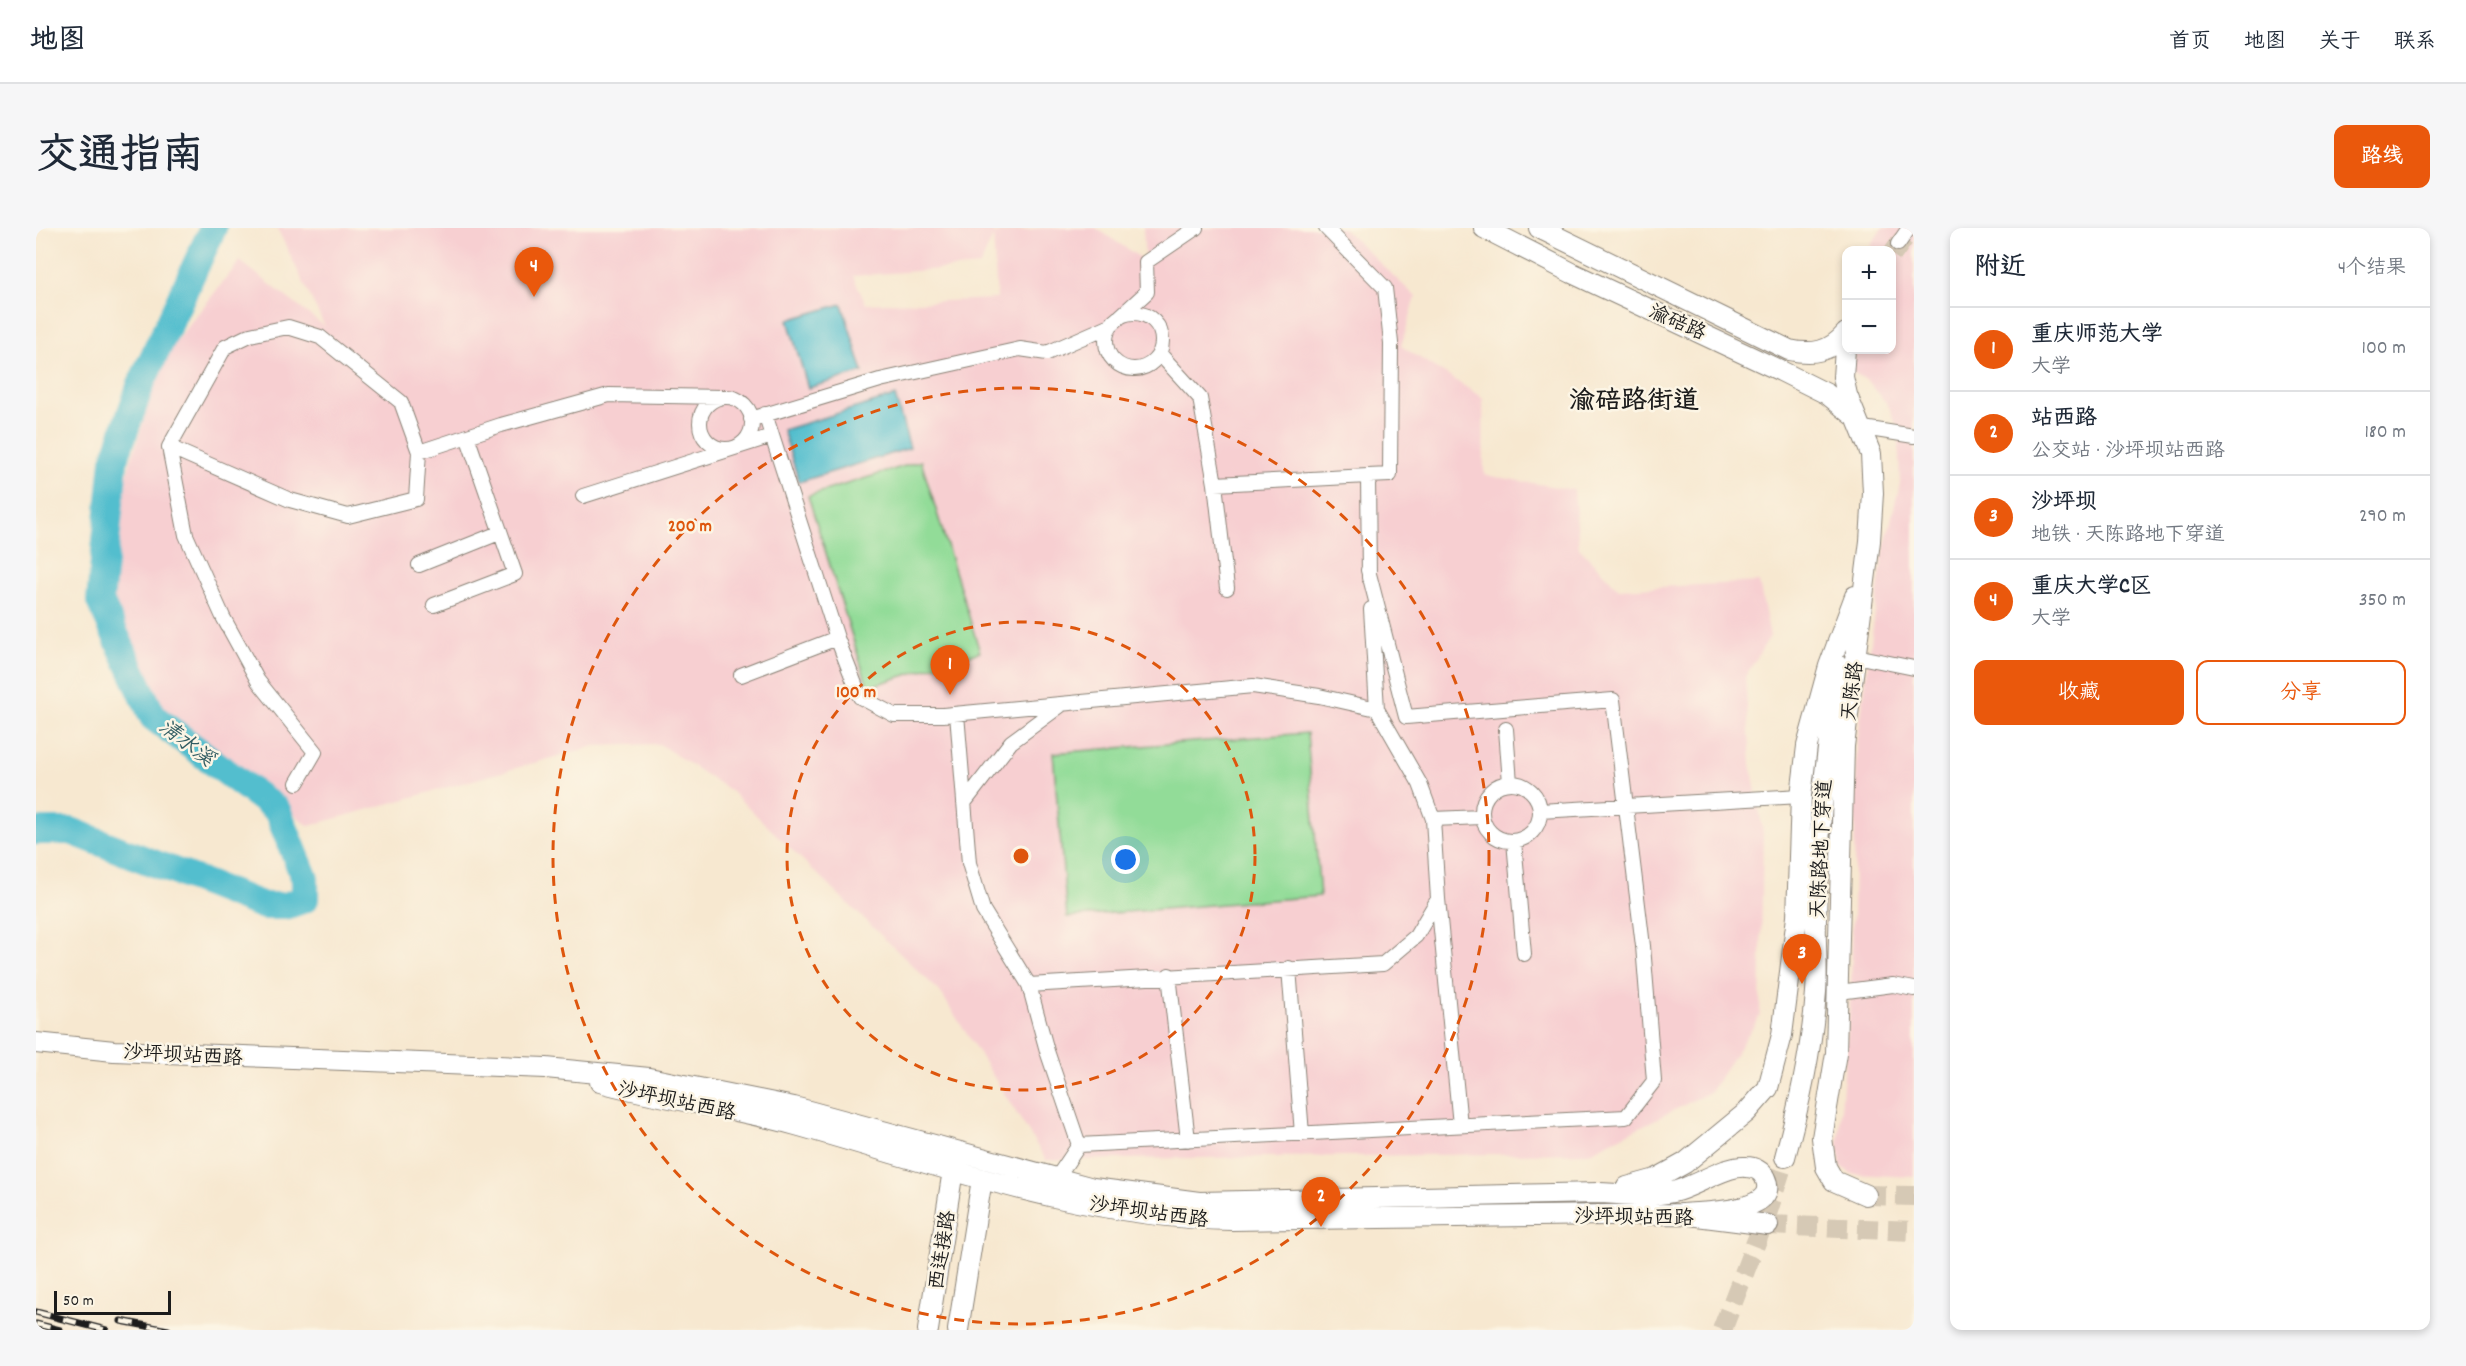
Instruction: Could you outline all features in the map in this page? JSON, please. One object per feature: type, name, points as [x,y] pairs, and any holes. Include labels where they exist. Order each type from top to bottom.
[{"type":"main road","name":"渝碚路","points":[[1484,228],[1572,273],[1721,341],[1827,394],[1851,413],[1863,428]]},
{"type":"main road","name":"渝碚路","points":[[1539,228],[1789,350],[1811,355],[1842,339]]},
{"type":"main road","name":"天陈路","points":[[1845,354],[1843,376],[1847,395],[1863,428],[1871,454],[1873,493],[1870,542],[1844,746],[1836,1053],[1821,1138],[1826,1167],[1834,1181],[1866,1195]]},
{"type":"main road","points":[[1599,1193],[1640,1185],[1678,1167],[1747,1112],[1768,1088],[1782,1035],[1797,917],[1801,796],[1808,747],[1829,666],[1857,592],[1870,542]]},
{"type":"main road","name":"天陈路地下穿道","points":[[1785,1157],[1806,1081],[1816,991],[1816,920],[1821,795],[1827,746],[1870,542]]},
{"type":"main road","name":"沙坪坝站西路","points":[[36,1043],[114,1051],[546,1068],[650,1078],[794,1107],[1093,1188],[1199,1203],[1599,1193]]},
{"type":"main road","name":"沙坪坝站西路","points":[[546,1068],[644,1094],[793,1124],[982,1179],[1090,1203],[1196,1220],[1681,1214],[1768,1225]]},
{"type":"main road","points":[[1599,1193],[1671,1193],[1697,1185],[1738,1167],[1755,1168],[1763,1173],[1767,1181],[1766,1192],[1761,1199],[1744,1208],[1681,1214]]},
{"type":"main road","name":"西连接路","points":[[928,1330],[952,1170]]},
{"type":"main road","name":"西连接路","points":[[958,1330],[982,1179]]},
{"type":"street","points":[[723,397],[708,404],[703,410],[700,425],[702,433],[706,440],[720,448],[736,447],[748,436],[758,417],[880,380],[1020,349],[1047,353],[1110,325],[1124,315],[1133,313],[1151,319],[1161,334],[1160,353],[1154,360],[1138,369],[1119,365],[1112,359],[1106,342],[1110,325],[1147,292],[1146,262],[1196,228]]},
{"type":"street","points":[[1215,484],[1390,475],[1391,343],[1385,288],[1326,228]]},
{"type":"street","points":[[1898,244],[1909,228]]},
{"type":"street","points":[[169,447],[290,500],[348,516],[416,499],[418,452],[401,402],[320,337],[288,327],[250,335],[225,347],[169,447],[186,535],[223,617],[258,681],[315,752],[297,783]]},
{"type":"street","points":[[1160,353],[1200,398],[1215,484],[1227,588]]},
{"type":"street","points":[[418,452],[609,395],[723,397],[739,401],[758,417],[772,436],[837,638],[860,698],[894,715],[957,714],[1253,686],[1319,696],[1377,709]]},
{"type":"street","points":[[1863,428],[1914,436]]},
{"type":"street","points":[[434,605],[515,574],[467,436]]},
{"type":"street","points":[[583,496],[772,436]]},
{"type":"street","points":[[1368,476],[1368,570],[1377,709],[1420,784],[1433,819],[1438,899],[1460,1125]]},
{"type":"street","points":[[419,565],[499,533]]},
{"type":"street","points":[[1079,1145],[1626,1118],[1654,1081],[1628,804],[1613,700],[1406,717],[1368,570]]},
{"type":"street","points":[[741,675],[837,638]]},
{"type":"street","points":[[1855,656],[1914,668]]},
{"type":"street","points":[[964,803],[1011,742],[1063,704]]},
{"type":"street","points":[[957,714],[969,863],[983,910],[1029,985],[1047,1051],[1079,1145]]},
{"type":"street","points":[[1506,729],[1510,783]]},
{"type":"street","points":[[1510,783],[1521,785],[1530,791],[1537,800],[1540,810],[1537,825],[1528,836],[1514,841],[1500,839],[1488,830],[1482,817],[1484,800],[1494,788],[1510,783]]},
{"type":"street","points":[[1540,810],[1801,796]]},
{"type":"street","points":[[1433,819],[1482,817]]},
{"type":"street","points":[[1514,841],[1524,954]]},
{"type":"street","points":[[1029,985],[1383,964],[1416,936],[1438,899]]},
{"type":"street","points":[[1289,968],[1302,1134]]},
{"type":"street","points":[[1169,975],[1188,1140]]},
{"type":"street","points":[[1839,992],[1893,985],[1914,989]]},
{"type":"street","points":[[1056,1179],[1079,1145]]},
{"type":"shaded area","points":[[277,228],[992,228],[993,234],[1041,228],[1096,228],[1145,261],[1143,228],[1343,228],[1416,297],[1401,346],[1483,398],[1484,475],[1574,490],[1579,548],[1619,589],[1759,582],[1770,636],[1745,677],[1751,764],[1763,832],[1760,1016],[1710,1092],[1588,1153],[1046,1160],[941,993],[731,791],[659,744],[595,746],[309,826],[162,713],[111,598],[122,490],[163,357],[240,261],[325,327]],"holes":[[[993,236],[997,299],[866,304],[853,276],[980,266]]]},
{"type":"shaded area","points":[[1882,228],[1914,228],[1914,1177],[1852,1174],[1841,1166],[1838,1145],[1851,992],[1857,746],[1883,554],[1900,483],[1898,429],[1888,405],[1868,381],[1851,371],[1856,354],[1896,354],[1896,264],[1898,259],[1896,258],[1896,246],[1871,246]]},
{"type":"green space","points":[[921,461],[980,652],[868,687],[808,496]]},
{"type":"green space","points":[[1307,733],[1320,896],[1067,917],[1053,753]]},
{"type":"water","points":[[842,304],[863,372],[808,388],[788,320]]},
{"type":"water","points":[[895,396],[910,448],[799,482],[783,430]]},
{"type":"waterway","name":"清水溪","points":[[36,831],[71,831],[264,906],[285,906],[305,899],[305,879],[277,810],[153,717],[100,601],[114,461],[141,384],[213,228]]},
{"type":"tunnel","points":[[1896,249],[1911,228]]},
{"type":"tunnel","points":[[1722,1330],[1767,1214],[1785,1157]]},
{"type":"tunnel","points":[[1866,1195],[1914,1196]]},
{"type":"tunnel","points":[[1768,1225],[1914,1231]]},
{"type":"railway","points":[[36,1312],[106,1330]]},
{"type":"railway","points":[[121,1321],[168,1330]]},
{"type":"railway","points":[[36,1324],[60,1330]]},
{"type":"place","name":"重庆大学C区","points":[[534,297]]},
{"type":"place","name":"重庆师范大学","points":[[950,695]]},
{"type":"place","name":"沙坪坝","points":[[1802,984]]},
{"type":"place","name":"站西路","points":[[1321,1227]]},
{"type":"district","name":"渝碚路街道","points":[[1634,399]]}]
